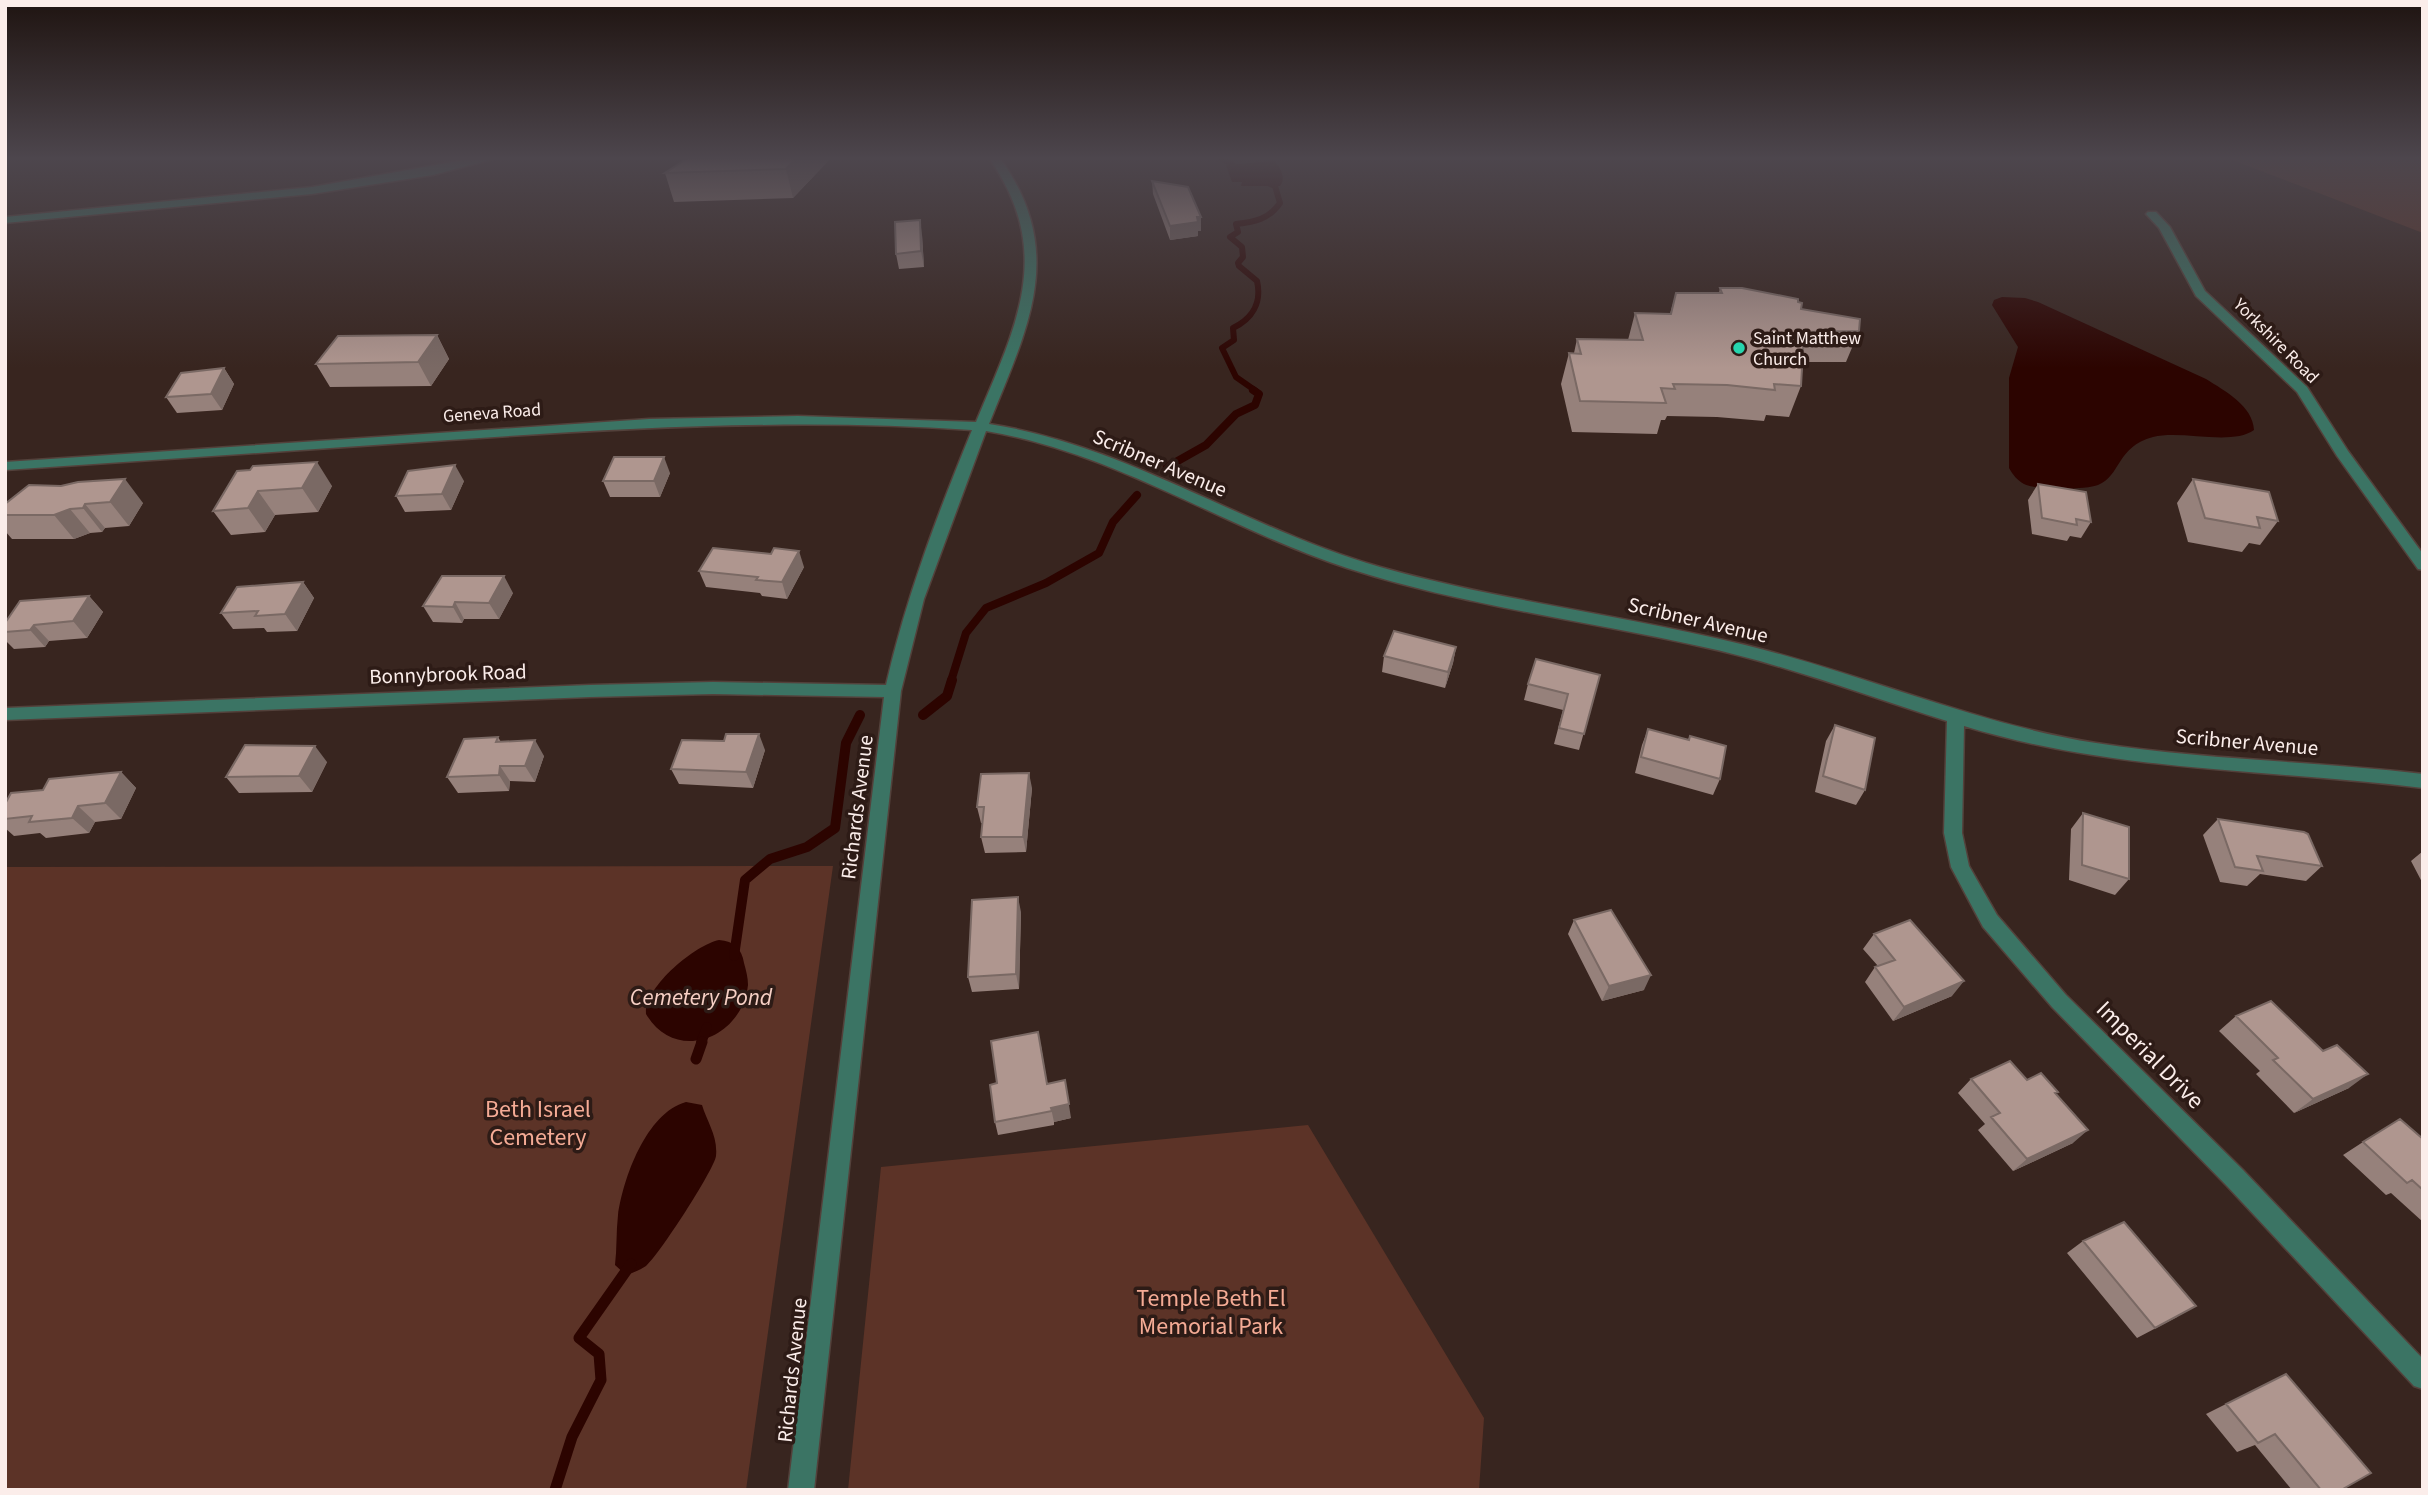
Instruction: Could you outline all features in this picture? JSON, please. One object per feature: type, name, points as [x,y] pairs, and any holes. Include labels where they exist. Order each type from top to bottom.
[{"type":"street","name":"Richards Avenue","points":[[801,1490],[893,691],[902,645],[914,606],[1021,329],[1031,291],[1032,271],[1026,228]]},
{"type":"street","name":"Yorkshire Road","points":[[2164,228],[2200,293],[2302,390],[2342,453],[2423,565]]},
{"type":"street","name":"Geneva Road","points":[[5,466],[680,420],[799,418],[982,427]]},
{"type":"street","name":"Scribner Avenue","points":[[982,427],[1015,432],[1078,451],[1305,549],[1346,563],[1443,588],[1745,650],[2022,735],[2085,748],[2367,773],[2423,781]]},
{"type":"street","name":"Bonnybrook Road","points":[[5,714],[590,691],[713,688],[893,691]]},
{"type":"street","name":"Imperial Drive","points":[[1956,716],[1953,833],[1960,867],[1990,922],[2059,1001],[2235,1178],[2423,1377]]},
{"type":"green space","points":[[2409,228],[2423,228],[2423,233]]},
{"type":"green space","name":"Beth Israel Cemetery","points":[[833,866],[746,1490],[5,1490],[5,867]]},
{"type":"green space","name":"Temple Beth El Memorial Park","points":[[1308,1125],[1484,1418],[1479,1490],[848,1490],[881,1167]]},
{"type":"water","points":[[2002,297],[2025,298],[2038,302],[2206,379],[2243,406],[2249,414],[2254,430],[2233,437],[2153,437],[2132,447],[2105,481],[2092,487],[2049,488],[2024,484],[2009,468],[2009,378],[2018,347],[1992,305],[1994,300]]},
{"type":"water","name":"Cemetery Pond","points":[[719,940],[733,944],[741,954],[748,982],[743,1004],[734,1019],[721,1031],[706,1038],[689,1041],[673,1038],[658,1029],[646,1014],[653,992],[685,958]]},
{"type":"water","points":[[686,1102],[702,1105],[714,1136],[716,1156],[696,1194],[653,1259],[646,1266],[626,1275],[615,1265],[618,1215],[631,1166],[648,1133],[659,1119]]},
{"type":"building","points":[[895,228],[920,228],[921,251],[896,254]]},
{"type":"building","points":[[1720,288],[1742,288],[1798,299],[1798,302],[1802,303],[1801,309],[1860,319],[1859,331],[1804,332],[1801,386],[1774,384],[1775,390],[1727,385],[1673,384],[1675,389],[1661,388],[1666,403],[1580,401],[1569,353],[1581,354],[1577,339],[1643,340],[1635,313],[1671,314],[1676,293],[1722,293]]},
{"type":"building","points":[[437,335],[418,362],[316,364],[338,336]]},
{"type":"building","points":[[224,368],[211,394],[166,397],[181,373]]},
{"type":"building","points":[[614,457],[664,457],[654,481],[603,481]]},
{"type":"building","points":[[317,462],[302,488],[258,491],[248,508],[213,511],[237,471],[250,470],[253,466]]},
{"type":"building","points":[[455,465],[442,494],[396,496],[408,471]]},
{"type":"building","points":[[125,479],[110,502],[85,504],[83,508],[54,515],[5,515],[5,504],[29,485],[61,486],[78,482]]},
{"type":"building","points":[[2193,479],[2269,492],[2278,521],[2257,517],[2260,528],[2205,518]]},
{"type":"building","points":[[2038,484],[2086,492],[2091,522],[2076,519],[2077,525],[2042,518]]},
{"type":"building","points":[[713,548],[771,554],[774,548],[799,551],[782,582],[699,571]]},
{"type":"building","points":[[442,576],[504,576],[489,603],[455,602],[453,607],[423,606]]},
{"type":"building","points":[[303,582],[285,614],[255,616],[258,611],[221,613],[237,587]]},
{"type":"building","points":[[89,596],[73,621],[34,625],[30,630],[5,632],[5,623],[20,601]]},
{"type":"building","points":[[1394,631],[1456,647],[1448,672],[1384,656]]},
{"type":"building","points":[[1536,659],[1600,675],[1584,734],[1559,728],[1568,694],[1528,684]]},
{"type":"building","points":[[1835,725],[1875,738],[1865,790],[1823,776]]},
{"type":"building","points":[[1648,729],[1689,740],[1690,736],[1726,746],[1720,779],[1641,757]]},
{"type":"building","points":[[726,734],[759,734],[746,772],[671,769],[682,740],[724,741]]},
{"type":"building","points":[[498,737],[496,742],[535,740],[525,766],[500,766],[499,775],[447,777],[464,739]]},
{"type":"building","points":[[245,745],[315,746],[299,776],[226,777]]},
{"type":"building","points":[[121,772],[105,803],[78,806],[72,818],[29,822],[32,816],[5,819],[5,804],[11,793],[43,790],[49,779]]},
{"type":"building","points":[[1029,773],[1023,837],[981,837],[984,807],[977,807],[981,774]]},
{"type":"building","points":[[2083,813],[2129,827],[2129,879],[2082,865]]},
{"type":"building","points":[[2218,819],[2304,832],[2308,834],[2322,866],[2257,856],[2263,871],[2235,867]]},
{"type":"building","points":[[1018,897],[1016,974],[968,977],[972,900]]},
{"type":"building","points":[[1611,910],[1651,975],[1609,986],[1574,920]]},
{"type":"building","points":[[1910,920],[1964,981],[1904,1007],[1875,967],[1895,960],[1874,934]]},
{"type":"building","points":[[2271,1001],[2323,1051],[2337,1045],[2368,1074],[2313,1099],[2273,1060],[2278,1058],[2236,1016]]},
{"type":"building","points":[[1038,1032],[1047,1084],[1065,1080],[1069,1104],[1051,1108],[1052,1111],[995,1122],[990,1085],[997,1083],[991,1041]]},
{"type":"building","points":[[2010,1061],[2027,1080],[2041,1073],[2088,1130],[2027,1159],[1991,1117],[2000,1113],[1971,1079]]},
{"type":"building","points":[[2400,1119],[2423,1139],[2423,1190],[2412,1180],[2407,1183],[2363,1142]]},
{"type":"building","points":[[2124,1222],[2196,1306],[2155,1328],[2083,1241]]},
{"type":"building","points":[[2286,1374],[2371,1473],[2341,1490],[2321,1490],[2275,1434],[2258,1443],[2226,1404]]},
{"type":"waterway","points":[[1237,228],[1238,232],[1230,237],[1242,247],[1243,257],[1238,263],[1257,281],[1258,296],[1250,315],[1233,328],[1234,340],[1222,348],[1236,377],[1256,391]]},
{"type":"waterway","points":[[1167,467],[1206,445],[1236,414],[1255,405],[1259,394],[1253,390]]},
{"type":"waterway","points":[[951,681],[966,633],[986,608],[1046,583],[1099,553],[1113,522],[1137,495]]},
{"type":"waterway","points":[[923,715],[947,696],[952,680]]},
{"type":"waterway","points":[[734,956],[745,880],[770,859],[807,847],[835,828],[846,743],[860,715]]},
{"type":"waterway","points":[[701,1043],[707,1027]]},
{"type":"waterway","points":[[696,1059],[702,1042]]},
{"type":"waterway","points":[[555,1490],[572,1437],[601,1380],[599,1354],[579,1338],[631,1264]]},
{"type":"place","name":"Saint Matthew Church","points":[[1739,348]]}]
